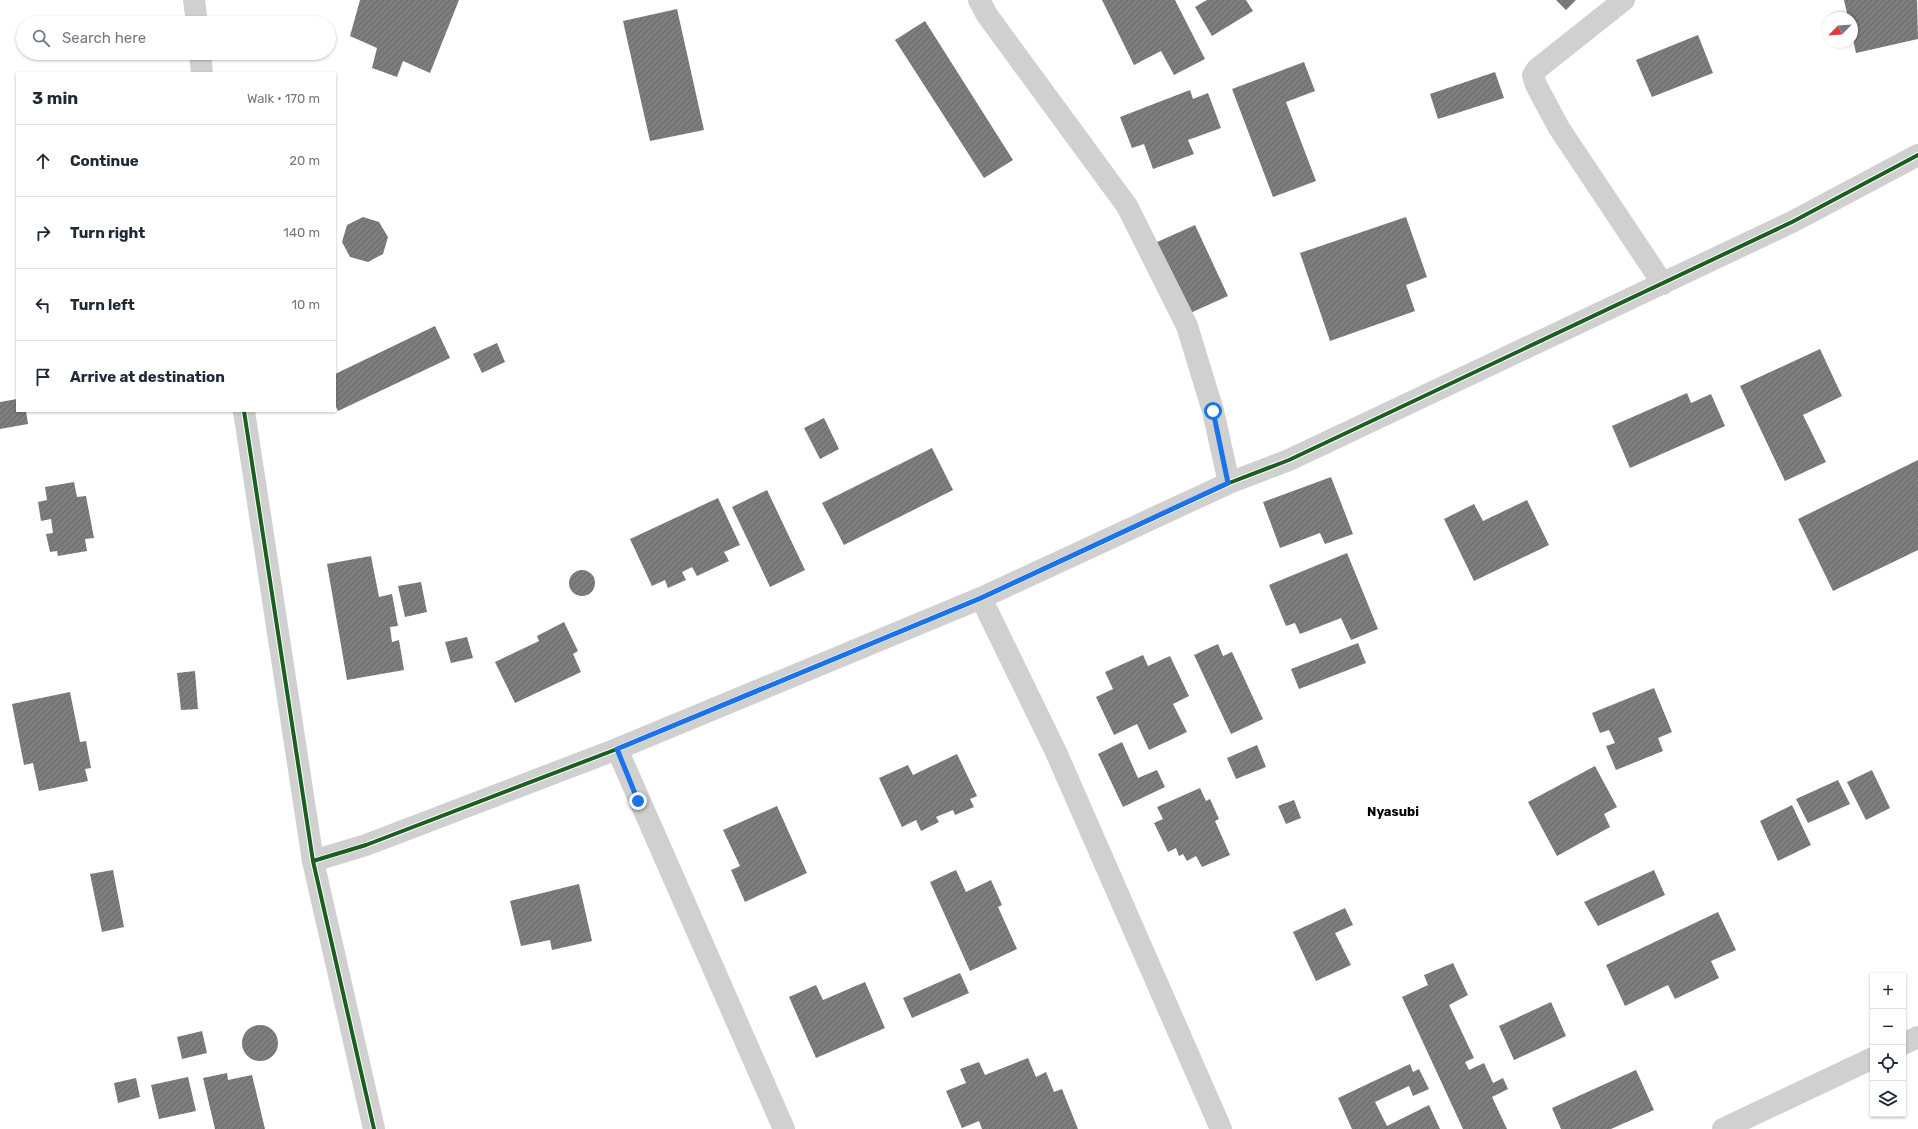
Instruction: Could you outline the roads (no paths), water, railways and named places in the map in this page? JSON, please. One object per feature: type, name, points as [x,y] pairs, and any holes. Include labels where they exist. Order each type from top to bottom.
[{"type":"street","points":[[194,0],[195,16]]},
{"type":"street","points":[[979,0],[987,15],[1127,206],[1187,326],[1213,411],[1228,483]]},
{"type":"street","points":[[1624,0],[1537,68],[1533,75],[1536,85],[1559,128],[1664,284]]},
{"type":"street","points":[[201,60],[202,72]]},
{"type":"street","points":[[313,861],[366,845],[617,749],[981,598],[1228,483],[1289,460],[1664,284],[1792,222],[1918,155]]},
{"type":"street","points":[[244,412],[313,861],[374,1129]]},
{"type":"street","points":[[981,598],[1056,752],[1221,1129]]},
{"type":"street","points":[[617,749],[784,1129]]},
{"type":"street","points":[[1906,1042],[1918,1036]]},
{"type":"street","points":[[1723,1129],[1870,1059]]},
{"type":"district","name":"Nyasubi","points":[[1393,811]]}]
